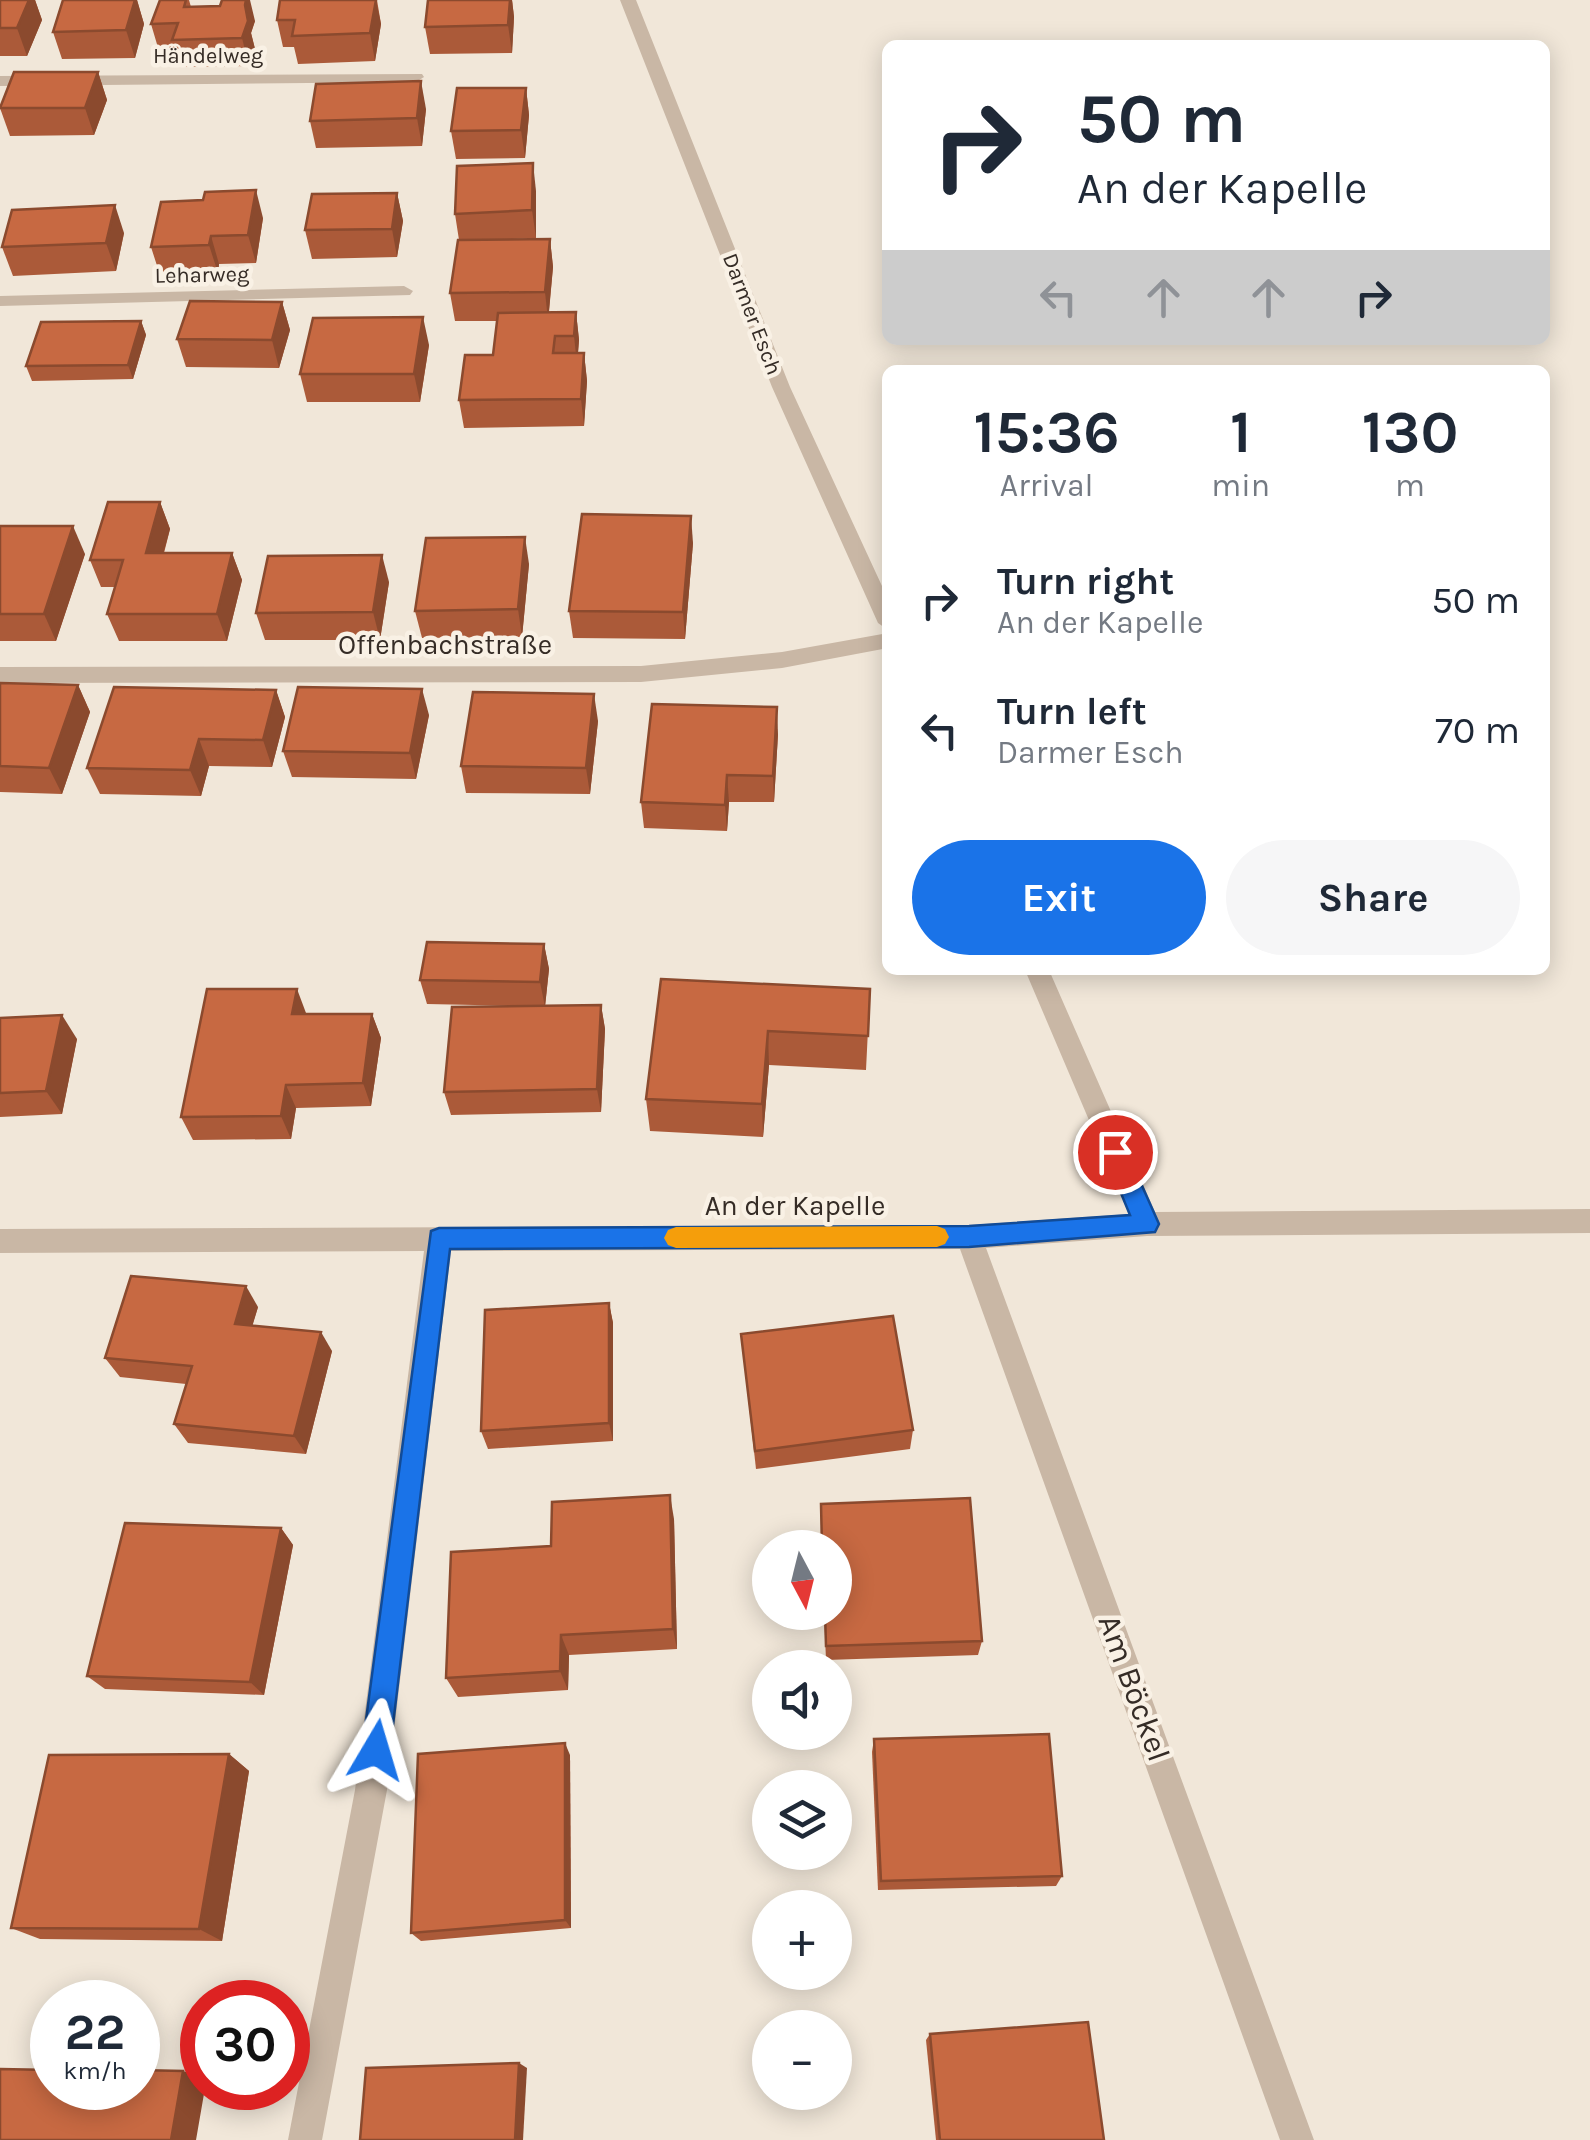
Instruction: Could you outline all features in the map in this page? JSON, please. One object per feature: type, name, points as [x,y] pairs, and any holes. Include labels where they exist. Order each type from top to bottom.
[{"type":"street","name":"Darmer Esch","points":[[628,0],[781,388],[882,610]]},
{"type":"street","name":"Händelweg","points":[[0,81],[416,77]]},
{"type":"street","name":"Leharweg","points":[[0,300],[404,291]]},
{"type":"street","name":"Offenbachstraße","points":[[0,675],[641,674],[782,660],[882,641]]},
{"type":"street","points":[[1039,975],[1146,1224]]},
{"type":"street","name":"An der Kapelle","points":[[0,1242],[969,1237],[1146,1224],[1590,1220]]},
{"type":"street","name":"Am Böckel","points":[[969,1237],[1298,2140]]},
{"type":"street","points":[[305,2140],[371,1790],[439,1238]]},
{"type":"building","points":[[0,0],[29,0],[17,28],[0,28]]},
{"type":"building","points":[[63,0],[135,0],[126,30],[53,32]]},
{"type":"building","points":[[160,0],[186,0],[184,7],[220,6],[222,0],[246,0],[248,21],[242,38],[172,40],[178,23],[151,24]]},
{"type":"building","points":[[280,0],[376,0],[370,33],[292,36],[295,20],[277,20]]},
{"type":"building","points":[[428,0],[510,0],[508,25],[425,27]]},
{"type":"building","points":[[14,72],[98,72],[85,108],[0,108]]},
{"type":"building","points":[[421,81],[417,118],[310,121],[316,84]]},
{"type":"building","points":[[457,88],[526,88],[521,130],[451,131]]},
{"type":"building","points":[[533,163],[532,210],[455,214],[457,166]]},
{"type":"building","points":[[256,190],[248,235],[211,236],[209,245],[151,247],[161,202],[203,200],[205,192]]},
{"type":"building","points":[[397,193],[392,229],[305,230],[312,194]]},
{"type":"building","points":[[115,205],[106,243],[2,247],[12,210]]},
{"type":"building","points":[[550,239],[545,292],[450,293],[458,240]]},
{"type":"building","points":[[190,301],[282,302],[272,340],[177,339]]},
{"type":"building","points":[[576,312],[574,336],[555,336],[553,353],[584,353],[581,399],[459,400],[465,355],[493,355],[498,313]]},
{"type":"building","points":[[423,317],[414,374],[300,374],[313,318]]},
{"type":"building","points":[[141,321],[128,365],[26,366],[41,322]]},
{"type":"building","points":[[108,502],[160,502],[146,553],[232,553],[217,614],[107,614],[123,560],[90,560]]},
{"type":"building","points":[[582,514],[691,516],[683,612],[569,611]]},
{"type":"building","points":[[0,526],[73,526],[44,614],[0,614]]},
{"type":"building","points":[[525,537],[518,609],[415,611],[426,538]]},
{"type":"building","points":[[382,555],[373,612],[256,613],[268,556]]},
{"type":"building","points":[[0,683],[78,685],[49,768],[0,766]]},
{"type":"building","points":[[114,687],[276,690],[263,740],[199,739],[190,770],[87,768]]},
{"type":"building","points":[[298,687],[422,689],[410,753],[283,751]]},
{"type":"building","points":[[473,692],[594,694],[586,768],[461,766]]},
{"type":"building","points":[[652,704],[777,707],[773,776],[727,775],[725,805],[641,802]]},
{"type":"building","points":[[427,942],[544,944],[540,982],[420,980]]},
{"type":"building","points":[[661,979],[870,989],[868,1036],[768,1031],[762,1104],[646,1099]]},
{"type":"building","points":[[207,989],[297,989],[292,1014],[372,1014],[363,1083],[286,1085],[281,1116],[181,1117]]},
{"type":"building","points":[[601,1005],[597,1089],[444,1092],[452,1007]]},
{"type":"building","points":[[62,1015],[46,1091],[0,1093],[0,1018]]},
{"type":"building","points":[[131,1276],[246,1286],[235,1324],[321,1332],[294,1436],[174,1424],[192,1366],[105,1358]]},
{"type":"building","points":[[609,1303],[609,1423],[481,1431],[485,1310]]},
{"type":"building","points":[[893,1316],[913,1430],[755,1451],[741,1334]]},
{"type":"building","points":[[670,1495],[673,1629],[561,1635],[560,1671],[446,1678],[451,1552],[551,1546],[552,1502]]},
{"type":"building","points":[[970,1498],[982,1641],[826,1646],[826,1630],[852,1630],[852,1530],[822,1530],[821,1504]]},
{"type":"building","points":[[125,1523],[281,1528],[250,1682],[87,1676]]},
{"type":"building","points":[[1049,1734],[1062,1876],[881,1881],[874,1739]]},
{"type":"building","points":[[565,1743],[565,1920],[411,1933],[418,1754]]},
{"type":"building","points":[[229,1754],[199,1929],[11,1928],[49,1755]]},
{"type":"building","points":[[1088,2022],[1104,2140],[940,2140],[930,2034]]},
{"type":"building","points":[[519,2063],[515,2140],[360,2140],[366,2068]]},
{"type":"building","points":[[0,2069],[30,2070],[30,2110],[160,2110],[160,2070],[180,2071],[171,2140],[0,2140]]},
{"type":"slow traffic","points":[[676,1238],[937,1237]]},
{"type":"route","points":[[376,1750],[439,1238],[969,1237],[1146,1224],[1115,1152]]}]
